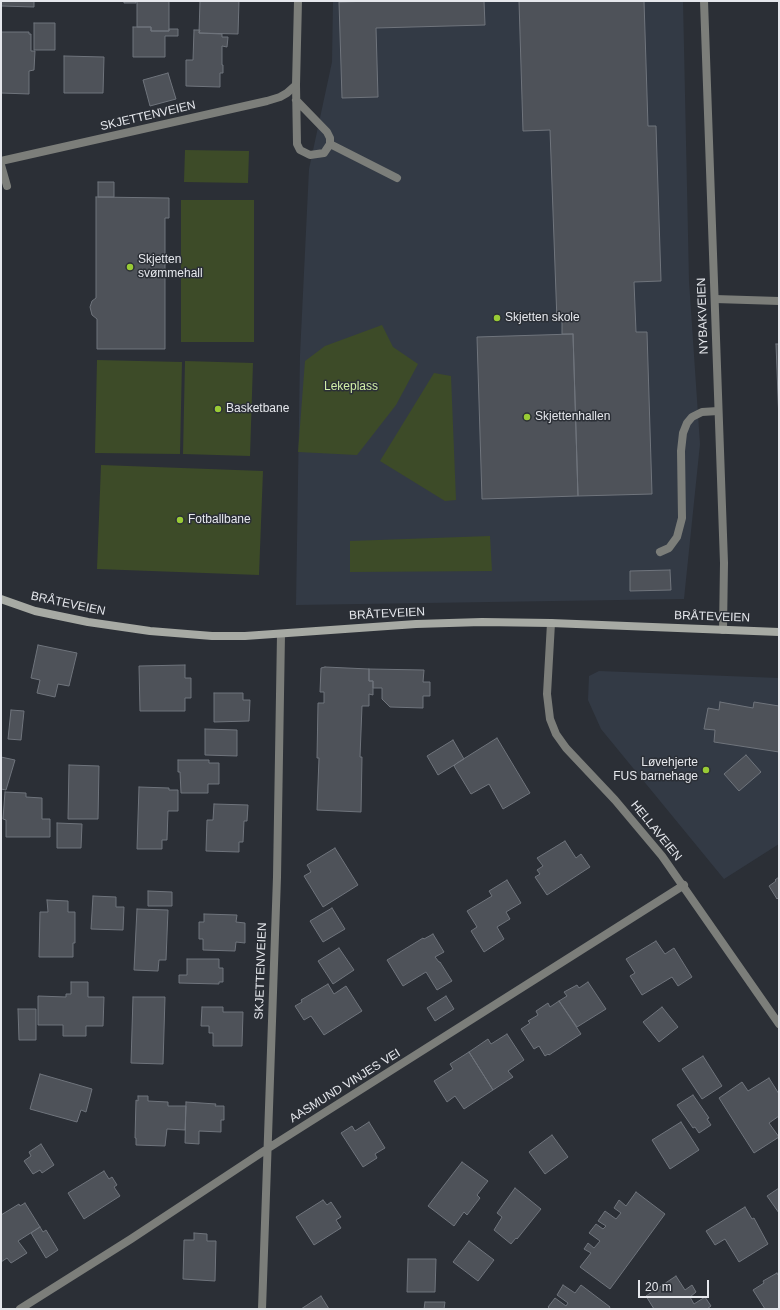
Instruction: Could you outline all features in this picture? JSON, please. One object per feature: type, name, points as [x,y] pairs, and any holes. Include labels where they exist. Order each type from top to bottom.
[{"type":"main road","name":"BRÅTEVEIEN","points":[[1,599],[35,611],[57,616],[150,631],[212,636],[245,636],[448,623],[551,623],[779,632]]},
{"type":"street","points":[[296,100],[327,132],[330,138],[330,144],[324,152],[310,155],[300,150],[297,144],[296,100],[296,85],[298,1]]},
{"type":"street","name":"NYBAKVEIEN","points":[[704,1],[724,563],[723,630]]},
{"type":"street","name":"SKJETTENVEIEN","points":[[1,161],[267,101],[287,92],[296,85]]},
{"type":"street","points":[[330,144],[397,178]]},
{"type":"street","points":[[1,166],[7,186]]},
{"type":"street","points":[[714,298],[779,301]]},
{"type":"street","points":[[660,552],[669,548],[677,537],[682,518],[681,451],[687,423],[692,417],[702,412],[718,411]]},
{"type":"street","name":"HELLAVEIEN","points":[[551,623],[547,694],[550,719],[556,734],[566,748],[641,830],[684,885],[779,1024]]},
{"type":"street","name":"SKJETTENVEIEN","points":[[262,1309],[277,877],[281,634]]},
{"type":"street","name":"AASMUND VINJES VEI","points":[[20,1309],[131,1239],[267,1149],[684,885]]},
{"type":"shaded area","name":"Skjetten skole","points":[[333,1],[683,1],[689,281],[700,444],[684,599],[296,605],[300,355],[309,169],[332,62]]},
{"type":"shaded area","name":"Løvehjerte FUS barnehage","points":[[599,671],[779,678],[779,844],[724,879],[601,729],[588,700],[589,676]]},
{"type":"green space","points":[[185,150],[249,151],[248,183],[184,182]]},
{"type":"green space","points":[[181,200],[254,200],[254,342],[181,342]]},
{"type":"green space","name":"Lekeplass","points":[[382,325],[393,347],[418,364],[396,405],[357,455],[298,452],[305,361],[325,346]]},
{"type":"green space","points":[[97,360],[182,362],[180,454],[95,453]]},
{"type":"green space","name":"Basketbane","points":[[185,361],[253,363],[250,456],[183,454]]},
{"type":"green space","points":[[434,373],[451,376],[456,500],[445,501],[380,461]]},
{"type":"green space","name":"Fotballbane","points":[[101,465],[263,471],[259,575],[97,569]]},
{"type":"green space","points":[[490,536],[492,571],[350,572],[350,541]]},
{"type":"building","points":[[1,1],[34,1],[34,7],[1,6]]},
{"type":"building","points":[[124,1],[136,1],[136,3],[124,3]]},
{"type":"building","points":[[137,1],[169,1],[169,31],[151,31],[151,27],[137,27]]},
{"type":"building","points":[[200,1],[239,1],[238,34],[199,33]]},
{"type":"building","points":[[484,1],[485,25],[376,28],[378,97],[342,98],[339,2]]},
{"type":"building","points":[[519,1],[644,1],[648,126],[656,126],[661,281],[634,282],[636,332],[647,332],[652,494],[578,496],[573,334],[562,334],[562,321],[557,321],[550,130],[523,131]]},
{"type":"building","points":[[34,23],[55,23],[55,50],[34,50]]},
{"type":"building","points":[[133,27],[151,27],[151,31],[169,31],[169,29],[178,29],[178,36],[165,36],[165,57],[133,57]]},
{"type":"building","points":[[194,30],[200,30],[199,33],[222,34],[222,37],[228,37],[227,47],[222,46],[223,73],[220,73],[220,87],[186,86],[186,60],[193,60]]},
{"type":"building","points":[[1,32],[29,32],[29,34],[31,34],[31,51],[35,51],[34,70],[29,71],[29,94],[1,93]]},
{"type":"building","points":[[64,56],[104,57],[103,93],[64,93]]},
{"type":"building","points":[[168,73],[176,99],[150,106],[143,80]]},
{"type":"building","points":[[98,182],[114,182],[114,197],[98,197]]},
{"type":"building","name":"Skjetten svømmehall","points":[[96,197],[169,198],[169,218],[165,218],[165,349],[97,349],[97,319],[92,315],[90,307],[92,301],[96,298]]},
{"type":"building","name":"Skjettenhallen","points":[[573,334],[578,496],[482,499],[477,337]]},
{"type":"building","points":[[776,344],[779,344],[779,422]]},
{"type":"building","points":[[670,570],[671,590],[630,591],[630,571]]},
{"type":"building","points":[[38,645],[77,653],[69,686],[58,684],[55,697],[37,693],[40,680],[31,678]]},
{"type":"building","points":[[185,665],[185,678],[191,678],[191,698],[185,698],[185,711],[140,711],[139,666]]},
{"type":"building","points":[[321,668],[369,669],[369,681],[373,681],[373,695],[369,694],[369,706],[362,706],[360,757],[362,757],[361,812],[317,810],[319,758],[317,758],[318,703],[324,703],[324,692],[320,692]]},
{"type":"building","points":[[369,669],[424,670],[423,682],[430,682],[430,696],[423,696],[423,708],[390,707],[382,699],[382,688],[373,688],[373,681],[369,681]]},
{"type":"building","points":[[214,693],[243,693],[243,700],[250,700],[249,721],[214,722]]},
{"type":"building","points":[[720,702],[753,708],[754,702],[779,706],[779,752],[714,742],[715,730],[704,729],[708,708],[719,710]]},
{"type":"building","points":[[11,710],[24,711],[21,740],[8,739]]},
{"type":"building","points":[[205,729],[237,730],[237,756],[205,755]]},
{"type":"building","points":[[497,738],[530,793],[503,809],[489,784],[471,794],[454,766]]},
{"type":"building","points":[[453,740],[464,759],[438,775],[427,756]]},
{"type":"building","points":[[746,755],[761,772],[739,791],[724,774]]},
{"type":"building","points":[[1,757],[15,760],[6,790],[1,789]]},
{"type":"building","points":[[178,760],[209,760],[209,763],[219,763],[219,784],[208,784],[208,793],[181,793]]},
{"type":"building","points":[[69,765],[99,766],[98,819],[68,819]]},
{"type":"building","points":[[139,787],[169,788],[169,790],[178,790],[178,811],[168,811],[167,840],[162,840],[162,849],[137,849]]},
{"type":"building","points":[[5,792],[26,793],[26,797],[42,798],[42,819],[50,819],[50,837],[6,837],[6,820],[3,819]]},
{"type":"building","points":[[214,804],[248,805],[247,821],[244,821],[243,842],[239,842],[239,852],[206,851],[207,820],[213,820]]},
{"type":"building","points":[[57,823],[82,824],[81,848],[57,848]]},
{"type":"building","points":[[565,841],[576,858],[581,854],[590,867],[547,895],[535,877],[540,874],[537,870],[543,866],[537,858]]},
{"type":"building","points":[[335,848],[358,885],[323,907],[304,876],[311,872],[307,865]]},
{"type":"building","points":[[779,877],[779,897],[777,899],[769,886]]},
{"type":"building","points":[[507,880],[521,903],[506,912],[510,919],[497,927],[504,939],[484,952],[471,931],[477,927],[467,911],[492,896],[489,891]]},
{"type":"building","points":[[148,891],[172,892],[172,906],[148,906]]},
{"type":"building","points":[[93,896],[116,897],[116,907],[124,907],[123,930],[91,929]]},
{"type":"building","points":[[47,900],[68,901],[68,912],[75,912],[75,943],[73,943],[73,957],[39,957],[40,912],[48,912]]},
{"type":"building","points":[[332,908],[345,929],[323,942],[310,921]]},
{"type":"building","points":[[137,909],[168,910],[166,960],[159,960],[158,971],[134,970]]},
{"type":"building","points":[[204,914],[237,915],[236,922],[245,923],[245,943],[236,942],[235,951],[203,950],[203,939],[199,939],[199,922],[204,922]]},
{"type":"building","points":[[433,934],[444,952],[435,957],[452,981],[437,990],[426,972],[403,986],[387,960],[423,938],[424,939]]},
{"type":"building","points":[[656,941],[665,954],[674,948],[692,977],[678,986],[672,977],[642,995],[630,976],[635,973],[626,959]]},
{"type":"building","points":[[339,948],[354,970],[333,984],[318,961]]},
{"type":"building","points":[[187,959],[219,959],[219,968],[223,968],[223,982],[219,982],[219,984],[179,983],[179,975],[187,975]]},
{"type":"building","points":[[71,982],[88,982],[88,997],[104,997],[103,1026],[86,1026],[86,1036],[63,1036],[63,1025],[38,1025],[38,996],[66,997],[66,994],[71,994]]},
{"type":"building","points":[[588,982],[606,1009],[577,1027],[559,1001],[567,996],[564,992],[577,985],[579,988]]},
{"type":"building","points":[[328,984],[334,994],[346,986],[362,1011],[324,1035],[311,1016],[304,1020],[295,1006],[302,1002],[301,1000]]},
{"type":"building","points":[[446,996],[454,1009],[435,1021],[427,1008]]},
{"type":"building","points":[[133,997],[165,997],[163,1064],[131,1063]]},
{"type":"building","points":[[559,1001],[581,1034],[549,1055],[548,1054],[545,1056],[539,1046],[534,1049],[521,1029],[530,1023],[528,1021],[538,1015],[536,1011],[548,1003],[550,1007]]},
{"type":"building","points":[[202,1007],[223,1007],[223,1012],[243,1012],[242,1046],[213,1046],[213,1033],[209,1033],[209,1026],[201,1026]]},
{"type":"building","points":[[662,1007],[678,1027],[659,1042],[643,1022]]},
{"type":"building","points":[[18,1009],[36,1009],[36,1040],[19,1040]]},
{"type":"building","points":[[507,1034],[524,1060],[508,1071],[513,1077],[493,1090],[469,1052],[488,1039],[491,1044]]},
{"type":"building","points":[[469,1052],[493,1090],[464,1109],[455,1096],[447,1102],[434,1081],[453,1069],[450,1064]]},
{"type":"building","points":[[703,1056],[722,1086],[702,1099],[682,1069]]},
{"type":"building","points":[[40,1074],[92,1089],[86,1112],[81,1110],[77,1122],[30,1109]]},
{"type":"building","points":[[769,1078],[779,1094],[779,1116],[769,1123],[779,1137],[754,1153],[719,1098],[742,1082],[748,1091]]},
{"type":"building","points":[[693,1095],[709,1118],[707,1119],[711,1125],[699,1133],[695,1127],[693,1128],[677,1105]]},
{"type":"building","points":[[138,1096],[148,1096],[148,1101],[168,1102],[168,1106],[186,1106],[185,1130],[167,1129],[165,1146],[136,1145],[136,1100],[138,1101]]},
{"type":"building","points":[[186,1102],[224,1106],[224,1120],[221,1120],[221,1132],[199,1131],[199,1144],[185,1143]]},
{"type":"building","points":[[369,1122],[385,1148],[375,1154],[377,1158],[363,1167],[341,1133],[352,1126],[355,1131]]},
{"type":"building","points":[[681,1122],[699,1150],[670,1169],[652,1140]]},
{"type":"building","points":[[552,1135],[568,1157],[545,1174],[529,1152]]},
{"type":"building","points":[[41,1144],[54,1165],[42,1173],[40,1170],[33,1174],[24,1161],[31,1156],[29,1152]]},
{"type":"building","points":[[462,1162],[488,1181],[477,1195],[480,1198],[467,1215],[464,1212],[454,1226],[428,1206]]},
{"type":"building","points":[[104,1171],[109,1179],[112,1177],[117,1185],[114,1187],[120,1196],[84,1219],[68,1193]]},
{"type":"building","points":[[515,1188],[541,1209],[517,1239],[516,1238],[511,1244],[494,1230],[502,1217],[497,1213]]},
{"type":"building","points":[[779,1188],[779,1213],[767,1196]]},
{"type":"building","points":[[636,1192],[665,1214],[610,1289],[580,1267],[591,1253],[584,1249],[588,1243],[594,1248],[600,1241],[589,1233],[596,1224],[603,1229],[606,1226],[598,1221],[605,1211],[616,1219],[621,1213],[614,1208],[619,1200],[626,1206]]},
{"type":"building","points":[[323,1200],[327,1205],[331,1202],[341,1217],[336,1220],[341,1228],[314,1245],[296,1217]]},
{"type":"building","points":[[25,1203],[40,1227],[18,1241],[27,1253],[11,1263],[7,1258],[1,1262],[1,1215],[19,1204],[20,1206]]},
{"type":"building","points":[[745,1207],[752,1219],[754,1218],[768,1244],[739,1262],[725,1239],[715,1245],[706,1231]]},
{"type":"building","points":[[40,1227],[43,1232],[46,1230],[58,1250],[46,1258],[31,1233]]},
{"type":"building","points":[[194,1233],[207,1234],[207,1241],[216,1241],[215,1281],[183,1279],[184,1240],[194,1240]]},
{"type":"building","points":[[469,1241],[494,1260],[478,1281],[453,1262]]},
{"type":"building","points":[[408,1259],[436,1259],[435,1292],[407,1292]]},
{"type":"building","points":[[777,1273],[778,1275],[779,1274],[779,1309],[765,1309],[753,1290],[764,1283],[763,1281]]},
{"type":"building","points":[[676,1276],[685,1290],[692,1285],[696,1292],[690,1297],[694,1304],[705,1297],[711,1306],[707,1309],[654,1309],[646,1296]]},
{"type":"building","points":[[563,1285],[575,1293],[581,1285],[610,1307],[609,1309],[550,1309],[548,1307],[555,1298],[566,1306],[568,1303],[557,1295]]},
{"type":"building","points":[[321,1296],[329,1309],[301,1309]]},
{"type":"building","points":[[425,1302],[445,1302],[444,1309],[424,1309]]},
{"type":"place","name":"Skjetten svømmehall","points":[[130,267]]},
{"type":"place","name":"Skjetten skole","points":[[497,318]]},
{"type":"place","name":"Basketbane","points":[[218,409]]},
{"type":"place","name":"Skjettenhallen","points":[[527,417]]},
{"type":"place","name":"Fotballbane","points":[[180,520]]},
{"type":"place","name":"Løvehjerte FUS barnehage","points":[[706,770]]}]
